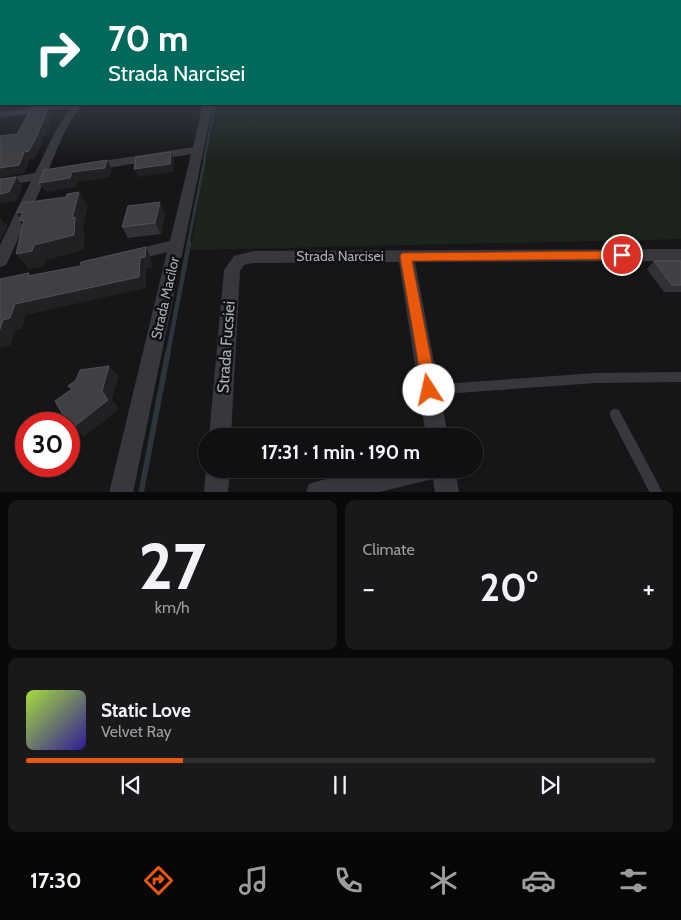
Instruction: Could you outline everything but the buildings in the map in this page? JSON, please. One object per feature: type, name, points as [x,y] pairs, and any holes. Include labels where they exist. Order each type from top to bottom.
[{"type":"street","points":[[0,261],[60,134],[71,116]]},
{"type":"street","name":"Strada Macilor","points":[[121,492],[206,116]]},
{"type":"street","points":[[0,183],[199,149]]},
{"type":"street","points":[[112,259],[176,245]]},
{"type":"street","name":"Strada Narcisei","points":[[239,260],[253,257],[681,255]]},
{"type":"street","points":[[406,256],[436,428]]},
{"type":"street","name":"Strada Fucsiei","points":[[221,428],[232,270],[239,260]]},
{"type":"street","points":[[216,492],[217,478]]},
{"type":"street","points":[[318,492],[384,478]]},
{"type":"street","points":[[445,478],[447,492]]},
{"type":"lane","points":[[429,390],[596,378],[681,377]]},
{"type":"lane","points":[[615,414],[656,492]]},
{"type":"shaded area","points":[[212,116],[680,116],[681,239],[190,250]]},
{"type":"waterway","points":[[204,160],[213,116]]},
{"type":"waterway","points":[[188,244],[205,158]]},
{"type":"waterway","points":[[168,353],[189,243]]},
{"type":"waterway","points":[[141,492],[168,352]]},
{"type":"route","points":[[429,390],[406,256],[622,255]]}]
